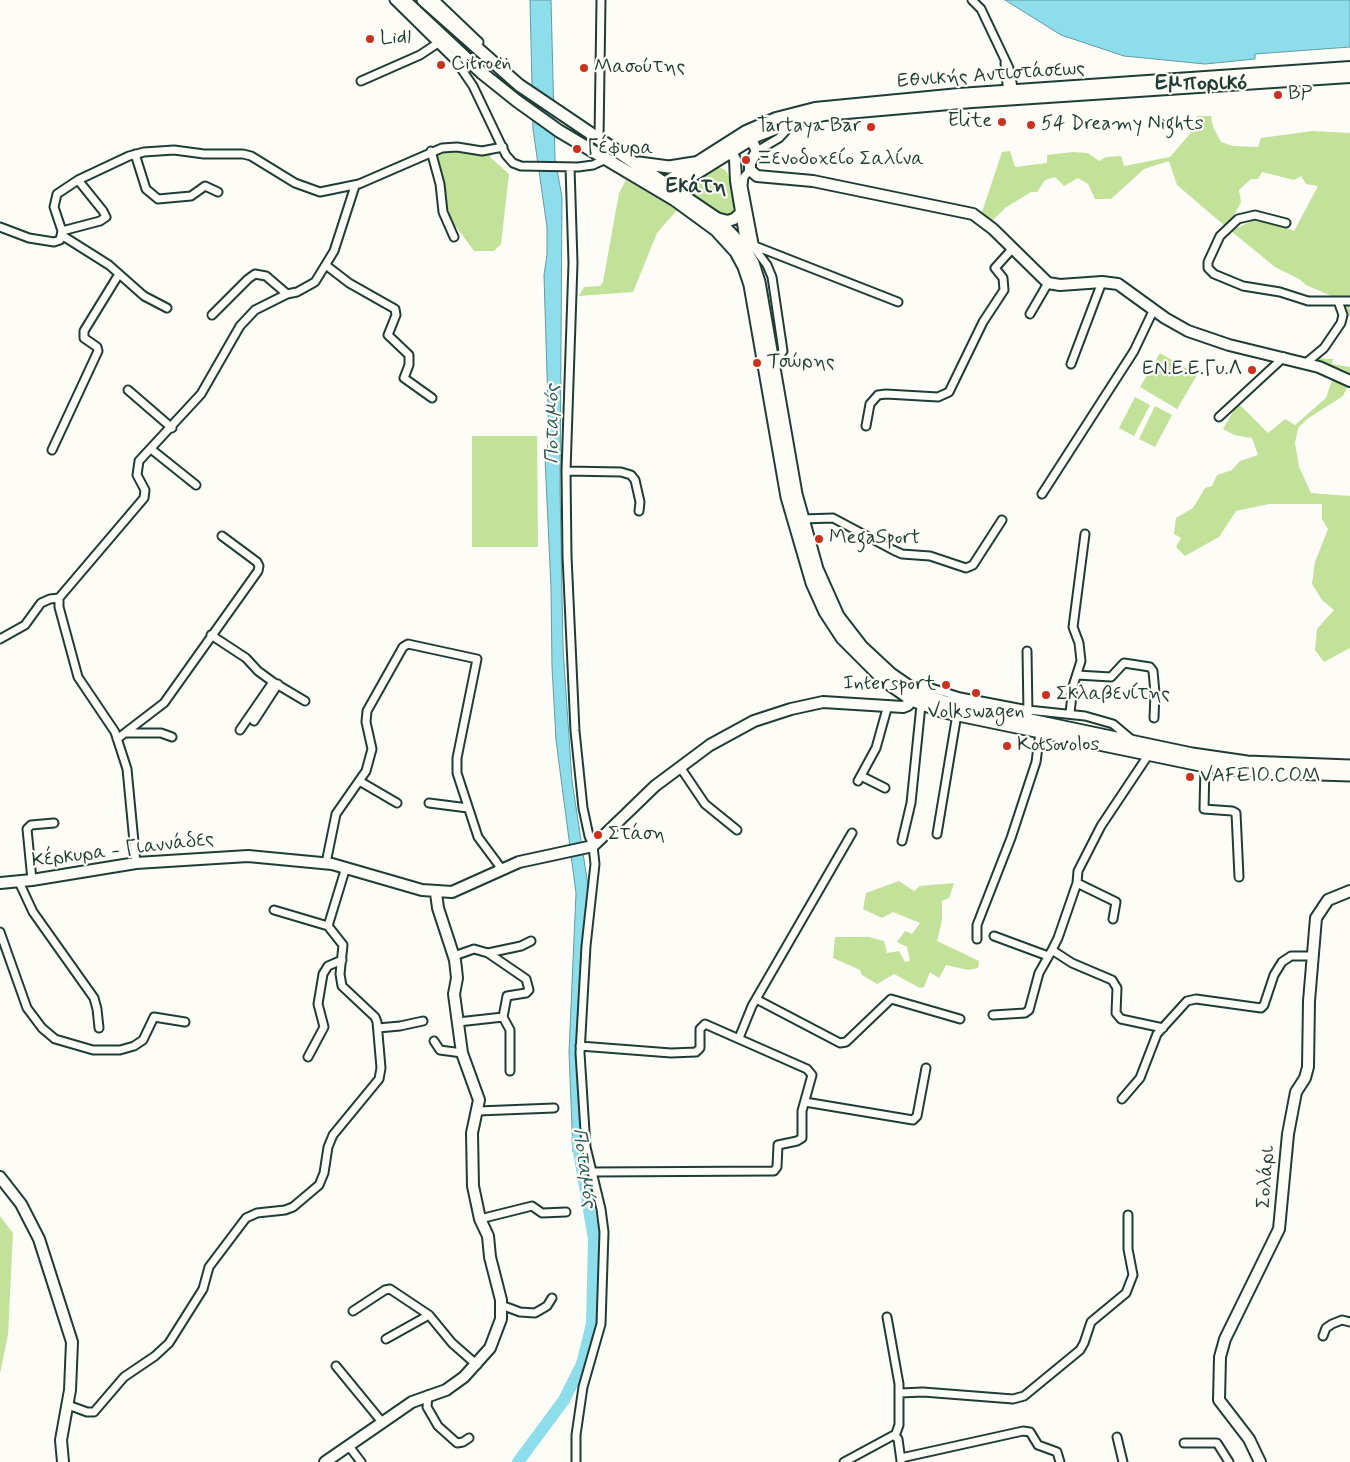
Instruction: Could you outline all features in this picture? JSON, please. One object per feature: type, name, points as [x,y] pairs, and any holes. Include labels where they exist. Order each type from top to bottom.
[{"type":"main road","points":[[404,0],[441,40],[559,131],[606,159],[664,188],[716,218],[752,251]]},
{"type":"main road","points":[[423,0],[519,85],[633,162],[716,230],[730,244],[744,267],[752,296],[787,498],[799,545],[815,593],[830,621],[848,645],[870,668],[914,697],[959,706],[1028,715],[1134,742],[1234,761],[1350,766]]},
{"type":"main road","points":[[441,40],[460,34]]},
{"type":"main road","name":"Εθνικής Αντιστάσεως","points":[[748,135],[793,122],[845,112],[1350,67]]},
{"type":"main road","name":"Εθνικής Αντιστάσεως","points":[[664,188],[779,117],[815,108],[1350,77]]},
{"type":"main road","points":[[748,135],[757,151],[750,163],[750,170],[757,176],[813,181],[973,214],[993,229],[1048,282],[1060,285],[1102,282],[1118,284],[1174,324],[1200,335],[1306,363],[1350,381]]},
{"type":"main road","points":[[729,147],[735,159],[736,181],[758,277],[802,519],[824,589],[838,616],[869,654],[897,678],[914,697]]},
{"type":"main road","points":[[718,154],[736,181]]},
{"type":"main road","name":"Εθνικής Αντιστάσεως","points":[[664,188],[694,163],[718,154]]},
{"type":"main road","points":[[633,162],[663,167],[694,163]]},
{"type":"main road","points":[[716,218],[728,221],[734,219],[742,212]]},
{"type":"main road","points":[[589,848],[635,803],[680,766],[730,733],[754,721],[792,708],[823,702],[888,705],[914,697]]},
{"type":"main road","points":[[959,706],[1040,732],[1204,766],[1250,771],[1350,775]]},
{"type":"main road","name":"Κέρκυρα - Γιαννάδες","points":[[0,882],[19,882],[136,863],[234,856],[326,863],[346,867],[393,883],[436,893],[459,890],[501,868],[520,862],[589,848]]},
{"type":"main road","name":"Σολάρι","points":[[1260,1462],[1249,1439],[1219,1400],[1219,1364],[1225,1339],[1279,1229],[1288,1134],[1295,1096],[1305,1078],[1308,1067],[1314,928],[1320,910],[1330,898],[1350,892]]},
{"type":"main road","points":[[325,1462],[412,1402],[446,1390],[477,1365],[490,1348],[498,1332],[501,1305],[488,1236],[480,1219],[473,1186],[472,1133],[479,1100],[462,1053],[454,994],[457,978],[454,956],[438,908],[436,893]]},
{"type":"main road","points":[[0,1177],[21,1204],[39,1239],[72,1342],[73,1368],[62,1440],[63,1462]]},
{"type":"street","points":[[394,0],[441,40],[472,86],[513,163],[532,166],[570,167],[593,165],[606,159]]},
{"type":"street","points":[[434,0],[494,57],[509,76]]},
{"type":"street","points":[[599,139],[600,0]]},
{"type":"street","points":[[972,0],[981,9],[1005,63],[1012,96]]},
{"type":"street","points":[[361,80],[420,55],[441,40]]},
{"type":"street","points":[[757,151],[779,138],[793,122]]},
{"type":"street","points":[[167,308],[144,296],[108,265],[63,234],[54,210],[55,197],[61,190],[78,180],[135,154],[174,150],[204,154],[243,154],[316,192],[333,191],[355,186],[431,151],[450,147],[482,150],[503,147]]},
{"type":"street","points":[[431,151],[440,184],[443,212],[454,237]]},
{"type":"street","points":[[135,154],[146,189],[158,198],[192,196],[205,186],[218,192]]},
{"type":"street","points":[[570,167],[573,263],[566,471],[567,556],[575,732],[589,848],[595,864],[586,946],[580,1046],[586,1147],[601,1209],[604,1232],[604,1289],[601,1324],[583,1386],[576,1435],[576,1462]]},
{"type":"street","points":[[750,170],[744,177],[743,186],[752,251],[898,302]]},
{"type":"street","points":[[0,227],[29,238],[54,242],[60,240],[63,234],[100,222],[106,217],[103,211],[78,180]]},
{"type":"street","points":[[136,863],[130,780],[117,739],[78,677],[59,606],[59,598],[144,498],[145,490],[136,470],[139,461],[172,428],[201,394],[232,338],[246,318],[263,305],[287,294],[307,288],[315,282],[327,266],[334,251],[355,186]]},
{"type":"street","points":[[1286,223],[1255,215],[1238,219],[1223,231],[1215,243],[1208,262],[1208,268],[1214,274],[1238,285],[1280,292],[1308,301],[1350,301]]},
{"type":"street","points":[[866,426],[870,404],[878,395],[938,397],[949,392],[983,322],[1004,290],[1003,278],[995,268],[1013,248]]},
{"type":"street","points":[[327,266],[349,283],[396,309],[396,316],[388,335],[409,355],[409,365],[404,378],[432,398]]},
{"type":"street","points":[[52,450],[98,352],[95,346],[84,338],[83,333],[118,274]]},
{"type":"street","points":[[212,315],[248,279],[256,274],[266,276],[287,294]]},
{"type":"street","points":[[1030,314],[1048,282]]},
{"type":"street","points":[[1071,364],[1102,282]]},
{"type":"street","points":[[1306,363],[1324,348],[1341,323],[1343,315],[1338,301]]},
{"type":"street","points":[[1042,494],[1134,352],[1154,309]]},
{"type":"street","points":[[1219,417],[1284,357]]},
{"type":"street","points":[[128,390],[172,428]]},
{"type":"street","points":[[151,449],[196,485]]},
{"type":"street","points":[[566,471],[621,472],[631,475],[635,480],[640,502],[639,511]]},
{"type":"street","points":[[802,519],[833,518],[902,554],[930,556],[966,568],[973,565],[1002,520]]},
{"type":"street","points":[[1070,713],[1081,657],[1073,627],[1085,534]]},
{"type":"street","points":[[117,739],[164,703],[259,569],[257,562],[222,536]]},
{"type":"street","points":[[0,639],[25,625],[41,603],[50,598],[59,598]]},
{"type":"street","points":[[212,635],[246,658],[258,671],[305,701]]},
{"type":"street","points":[[326,863],[336,814],[361,782],[372,749],[366,722],[367,711],[404,646],[410,644],[477,659],[456,765],[479,840],[501,868]]},
{"type":"street","points":[[1027,651],[1028,715],[1070,713],[1099,719],[1113,724],[1134,742]]},
{"type":"street","points":[[1077,675],[1108,677],[1114,674],[1124,663],[1150,666],[1153,671],[1155,692],[1154,718]]},
{"type":"street","points":[[254,721],[276,683]]},
{"type":"street","points":[[240,730],[276,683]]},
{"type":"street","points":[[902,841],[912,795],[914,697]]},
{"type":"street","points":[[886,788],[860,779],[876,748],[888,705]]},
{"type":"street","points":[[937,834],[959,706]]},
{"type":"street","points":[[977,939],[977,925],[1011,838],[1036,762],[1040,732]]},
{"type":"street","points":[[125,733],[161,733],[172,737]]},
{"type":"street","points":[[993,1015],[1025,1013],[1029,1010],[1039,973],[1064,925],[1077,882],[1078,871],[1101,826],[1148,754]]},
{"type":"street","points":[[680,766],[705,804],[737,830]]},
{"type":"street","points":[[1204,766],[1204,809],[1234,811],[1236,813],[1239,877]]},
{"type":"street","points":[[361,782],[397,803]]},
{"type":"street","points":[[428,803],[468,808]]},
{"type":"street","points":[[32,880],[27,829],[31,825],[54,823]]},
{"type":"street","points":[[739,1038],[756,999],[852,833]]},
{"type":"street","points":[[328,926],[346,867]]},
{"type":"street","points":[[19,882],[33,912],[94,998],[99,1028]]},
{"type":"street","points":[[1077,882],[1116,902],[1113,919]]},
{"type":"street","points":[[68,1405],[88,1412],[94,1412],[124,1377],[155,1356],[168,1343],[203,1289],[209,1267],[246,1218],[257,1213],[285,1210],[294,1206],[319,1185],[324,1173],[328,1147],[333,1135],[379,1079],[381,1068],[378,1028],[375,1017],[342,986],[340,981],[342,941],[328,926],[274,910]]},
{"type":"street","points":[[0,932],[28,1008],[42,1028],[55,1039],[94,1050],[120,1050],[141,1041],[154,1017],[185,1022]]},
{"type":"street","points":[[994,936],[1048,956]]},
{"type":"street","points":[[488,953],[521,946],[531,941]]},
{"type":"street","points":[[454,956],[474,949],[488,953],[525,977],[529,984],[526,993],[507,996],[503,1017],[510,1030],[510,1071]]},
{"type":"street","points":[[1052,950],[1072,963],[1112,980],[1117,988],[1116,1013],[1121,1019],[1162,1028]]},
{"type":"street","points":[[1122,1098],[1140,1078],[1154,1039],[1184,1004],[1192,999],[1261,1008],[1264,1005],[1274,975],[1282,962],[1291,956],[1312,956]]},
{"type":"street","points":[[308,1057],[324,1027],[318,1004],[323,974],[328,966],[342,960]]},
{"type":"street","points":[[756,999],[840,1043],[846,1042],[890,999],[960,1019]]},
{"type":"street","points":[[458,1022],[503,1017]]},
{"type":"street","points":[[378,1028],[423,1021]]},
{"type":"street","points":[[580,1046],[671,1054],[696,1052],[700,1048],[700,1029],[705,1024],[809,1070],[811,1077],[801,1119],[802,1138],[798,1141],[778,1145],[777,1167],[774,1172],[592,1172]]},
{"type":"street","points":[[434,1041],[440,1050],[462,1053]]},
{"type":"street","points":[[805,1102],[912,1120],[916,1116],[926,1068]]},
{"type":"street","points":[[478,1111],[554,1108]]},
{"type":"street","points":[[480,1219],[532,1206],[542,1213],[566,1212]]},
{"type":"street","points":[[900,1393],[923,1392],[1013,1400],[1024,1396],[1080,1350],[1091,1322],[1126,1293],[1133,1275],[1128,1249],[1128,1214]]},
{"type":"street","points":[[352,1311],[389,1289],[429,1315],[452,1343],[477,1365]]},
{"type":"street","points":[[501,1305],[520,1312],[535,1313],[547,1306],[552,1298]]},
{"type":"street","points":[[386,1339],[429,1315]]},
{"type":"street","points":[[844,1462],[895,1436],[899,1428],[900,1393],[887,1316]]},
{"type":"street","points":[[1323,1336],[1326,1328],[1332,1324],[1344,1319],[1350,1322]]},
{"type":"street","points":[[336,1366],[382,1422]]},
{"type":"street","points":[[428,1396],[427,1408],[438,1426],[457,1443],[464,1442],[469,1438]]},
{"type":"street","points":[[895,1436],[898,1439],[901,1460],[1023,1431],[1030,1432],[1038,1445],[1057,1452],[1060,1462]]},
{"type":"street","points":[[1117,1437],[1123,1462]]},
{"type":"street","points":[[1184,1443],[1217,1443],[1229,1462]]},
{"type":"street","points":[[348,1445],[361,1462]]},
{"type":"green space","points":[[1197,116],[1211,116],[1213,127],[1221,142],[1233,146],[1258,147],[1261,138],[1312,131],[1350,133],[1350,316],[1337,307],[1336,298],[1306,285],[1299,279],[1275,267],[1231,231],[1254,220],[1264,220],[1294,231],[1318,186],[1306,184],[1301,176],[1294,180],[1262,172],[1258,179],[1251,179],[1239,190],[1241,202],[1233,217],[1225,226],[1177,185],[1169,161],[1144,169],[1111,199],[1095,199],[1088,184],[1078,178],[1064,186],[1055,177],[1045,180],[1037,192],[1031,192],[1005,208],[991,222],[980,218],[1002,152],[1010,151],[1015,167],[1047,163],[1047,155],[1073,152],[1088,153],[1099,161],[1106,157],[1121,156],[1124,166],[1170,157],[1195,128]]},
{"type":"green space","points":[[453,149],[493,153],[490,157],[509,174],[501,244],[494,251],[474,251],[451,220],[434,153]]},
{"type":"green space","points":[[716,166],[725,170],[729,176],[734,208],[731,215],[721,215],[682,187]]},
{"type":"green space","points":[[626,180],[677,210],[657,233],[633,292],[579,296],[584,287],[600,286],[603,282],[619,193]]},
{"type":"green space","points":[[1160,353],[1197,375],[1177,409],[1140,387]]},
{"type":"green space","points":[[1315,358],[1333,359],[1332,364],[1350,367],[1350,381],[1343,396],[1307,419],[1298,428],[1295,443],[1299,467],[1311,493],[1350,496],[1350,648],[1324,662],[1315,650],[1317,629],[1334,610],[1322,600],[1312,584],[1315,562],[1328,529],[1322,519],[1322,504],[1269,504],[1236,511],[1219,537],[1185,556],[1176,547],[1181,538],[1174,534],[1176,518],[1193,508],[1205,488],[1212,486],[1217,475],[1232,470],[1240,461],[1258,455],[1252,438],[1234,435],[1223,429],[1238,403],[1268,433],[1285,419],[1295,425],[1326,398],[1335,371],[1310,361]]},
{"type":"green space","points":[[1135,397],[1150,405],[1134,436],[1119,428]]},
{"type":"green space","points":[[1155,406],[1172,415],[1155,447],[1139,439]]},
{"type":"green space","points":[[472,436],[537,436],[538,547],[472,547]]},
{"type":"green space","points":[[899,881],[914,891],[920,886],[954,883],[949,898],[942,901],[942,920],[937,941],[979,961],[978,968],[968,970],[946,965],[939,978],[930,972],[924,987],[920,988],[894,974],[877,984],[862,975],[860,970],[833,958],[835,937],[869,937],[884,941],[887,953],[899,951],[905,962],[910,961],[907,947],[897,942],[905,931],[912,934],[920,923],[893,912],[882,918],[863,909],[866,893]]},
{"type":"green space","points":[[0,1216],[13,1233],[8,1335],[0,1373]]},
{"type":"water","points":[[530,0],[551,0],[555,159],[562,197],[560,489],[563,648],[572,781],[588,886],[578,1044],[581,1147],[578,1155],[573,1152],[569,1052],[576,893],[556,740],[552,667],[551,588],[545,458],[549,440],[544,275],[547,255],[547,227],[533,129]]},
{"type":"water","points":[[1005,0],[1350,0],[1350,47],[1255,54],[1255,59],[1205,64],[1124,56],[1061,35]]},
{"type":"waterway","name":"Ποταμός","points":[[518,1462],[564,1400],[582,1364],[592,1324],[594,1239],[577,1140]]},
{"type":"place","name":"Lidl","points":[[370,39]]},
{"type":"place","name":"Citroën","points":[[441,65]]},
{"type":"place","name":"Μασούτης","points":[[584,68]]},
{"type":"place","name":"BP","points":[[1278,95]]},
{"type":"place","name":"Elite","points":[[1002,122]]},
{"type":"place","name":"54 Dreamy Nights","points":[[1031,125]]},
{"type":"place","name":"Tartaya Bar","points":[[871,127]]},
{"type":"place","name":"Γέφυρα","points":[[577,149]]},
{"type":"place","name":"Ξενοδοχείο Σαλίνα","points":[[746,160]]},
{"type":"place","name":"Τσώρης","points":[[757,363]]},
{"type":"place","name":"ΕΝ.Ε.Ε.Γυ.Λ","points":[[1252,370]]},
{"type":"place","name":"MegaSport","points":[[819,539]]},
{"type":"place","name":"Intersport","points":[[946,685]]},
{"type":"place","name":"Volkswagen","points":[[976,693]]},
{"type":"place","name":"Σκλαβενίτης","points":[[1046,695]]},
{"type":"place","name":"Kotsovolos","points":[[1007,746]]},
{"type":"place","name":"VAFEIO.COM","points":[[1190,777]]},
{"type":"place","name":"Στάση","points":[[598,835]]},
{"type":"district","name":"Εμπορικό","points":[[1201,84]]},
{"type":"district","name":"Εκάτη","points":[[696,188]]}]
